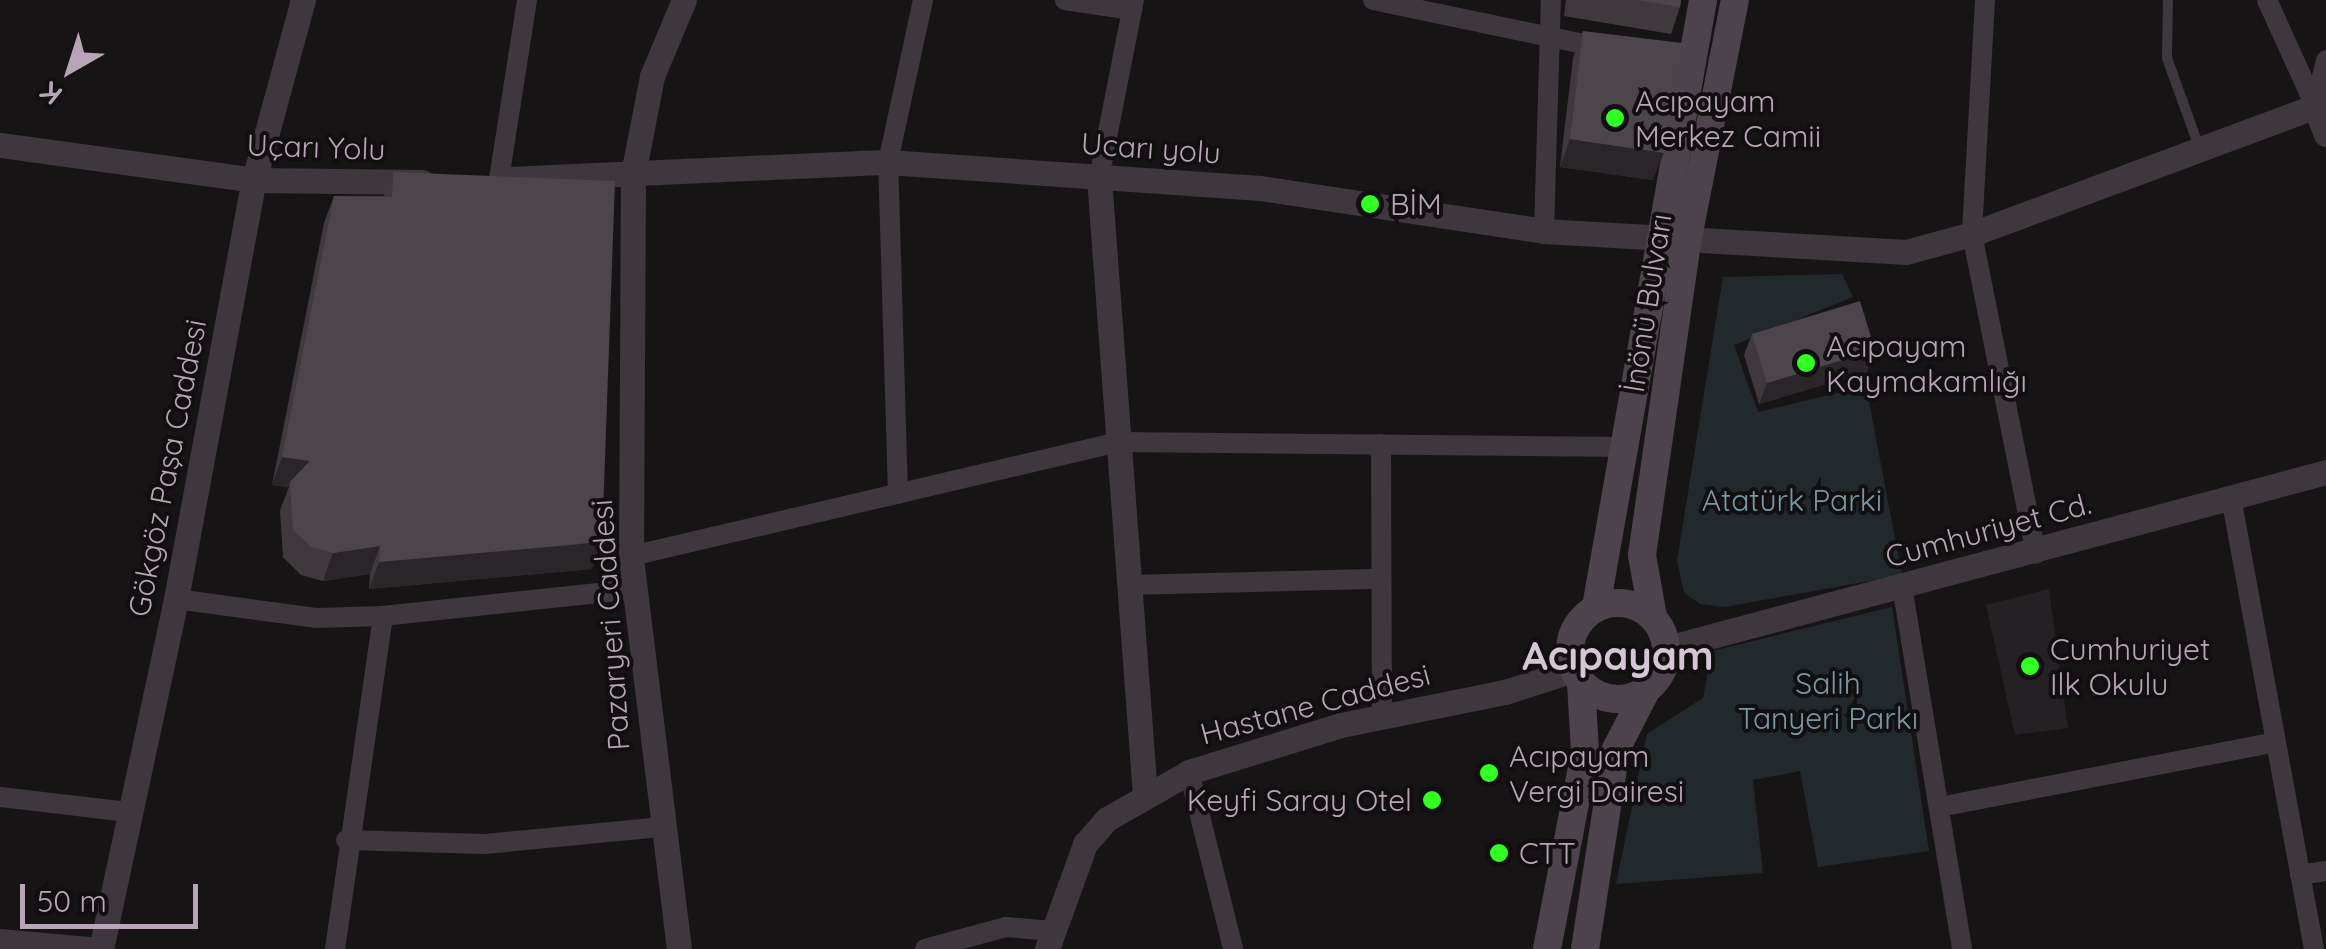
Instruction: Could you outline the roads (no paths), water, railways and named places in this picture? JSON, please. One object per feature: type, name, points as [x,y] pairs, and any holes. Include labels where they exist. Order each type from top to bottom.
[{"type":"main road","name":"İnönü Bulvarı","points":[[1653,617],[1642,556],[1676,237],[1684,59],[1703,0]]},
{"type":"main road","name":"İnönü Bulvarı","points":[[1596,607],[1676,237],[1735,0]]},
{"type":"main road","points":[[1547,949],[1585,752],[1575,627],[1596,607],[1626,603],[1653,617],[1666,648],[1665,664],[1616,749],[1586,949]]},
{"type":"main road","points":[[1577,677],[1619,700],[1646,691]]},
{"type":"street","name":"Gökgöz Paşa Caddesi","points":[[101,949],[176,600],[254,180],[303,0]]},
{"type":"street","points":[[499,179],[527,0]]},
{"type":"street","name":"Pazaryeri Caddesi","points":[[679,949],[660,827],[634,590],[632,174],[652,76],[684,0]]},
{"type":"street","points":[[898,494],[888,162],[923,0]]},
{"type":"street","points":[[1065,0],[1133,5],[1100,178],[1145,796]]},
{"type":"street","points":[[1373,0],[1546,41],[1620,51]]},
{"type":"street","points":[[1544,231],[1546,41],[1551,0]]},
{"type":"street","points":[[1985,0],[1972,234],[2036,554]]},
{"type":"street","points":[[2267,0],[2320,104],[2326,134]]},
{"type":"street","points":[[2320,104],[2326,60]]},
{"type":"street","name":"Ucarı yolu","points":[[632,174],[888,162],[1260,188],[1544,231],[1906,252],[1972,234],[2320,104]]},
{"type":"street","name":"Uçarı Yolu","points":[[0,145],[254,180],[453,181],[632,174]]},
{"type":"street","points":[[632,556],[1119,442],[1628,447]]},
{"type":"street","points":[[1380,444],[1382,716]]},
{"type":"street","name":"Cumhuriyet Cd.","points":[[1666,648],[2036,554],[2326,472]]},
{"type":"street","points":[[2231,497],[2314,949]]},
{"type":"street","points":[[1129,585],[1381,579]]},
{"type":"street","points":[[1902,586],[1962,949]]},
{"type":"street","points":[[176,600],[316,618],[383,616],[634,590]]},
{"type":"street","points":[[336,949],[346,840],[383,616]]},
{"type":"street","name":"Hastane Caddesi","points":[[1050,940],[1085,844],[1107,819],[1189,772],[1382,716],[1577,677]]},
{"type":"street","points":[[1939,807],[2276,742]]},
{"type":"street","points":[[1189,772],[1233,949]]},
{"type":"street","points":[[0,797],[128,812]]},
{"type":"street","points":[[346,840],[485,844],[660,827]]},
{"type":"street","points":[[2300,875],[2326,871]]},
{"type":"street","points":[[925,949],[1006,927],[1050,940]]},
{"type":"street","points":[[0,939],[101,949]]},
{"type":"lane","points":[[2168,0],[2167,58],[2199,147]]},
{"type":"place","name":"Acıpayam Merkez Camii","points":[[1615,118]]},
{"type":"place","name":"BİM","points":[[1370,204]]},
{"type":"place","name":"Acıpayam Kaymakamlığı","points":[[1806,363]]},
{"type":"place","name":"Cumhuriyet Ilk Okulu","points":[[2030,666]]},
{"type":"place","name":"Acıpayam Vergi Dairesi","points":[[1489,773]]},
{"type":"place","name":"Keyfi Saray Otel","points":[[1432,800]]},
{"type":"place","name":"CTT","points":[[1499,853]]},
{"type":"district","name":"Acıpayam","points":[[1618,655]]},
{"type":"park label","name":"Atatürk Parki","points":[[1792,500]]},
{"type":"park label","name":"Salih Tanyeri Parkı","points":[[1828,700]]}]
